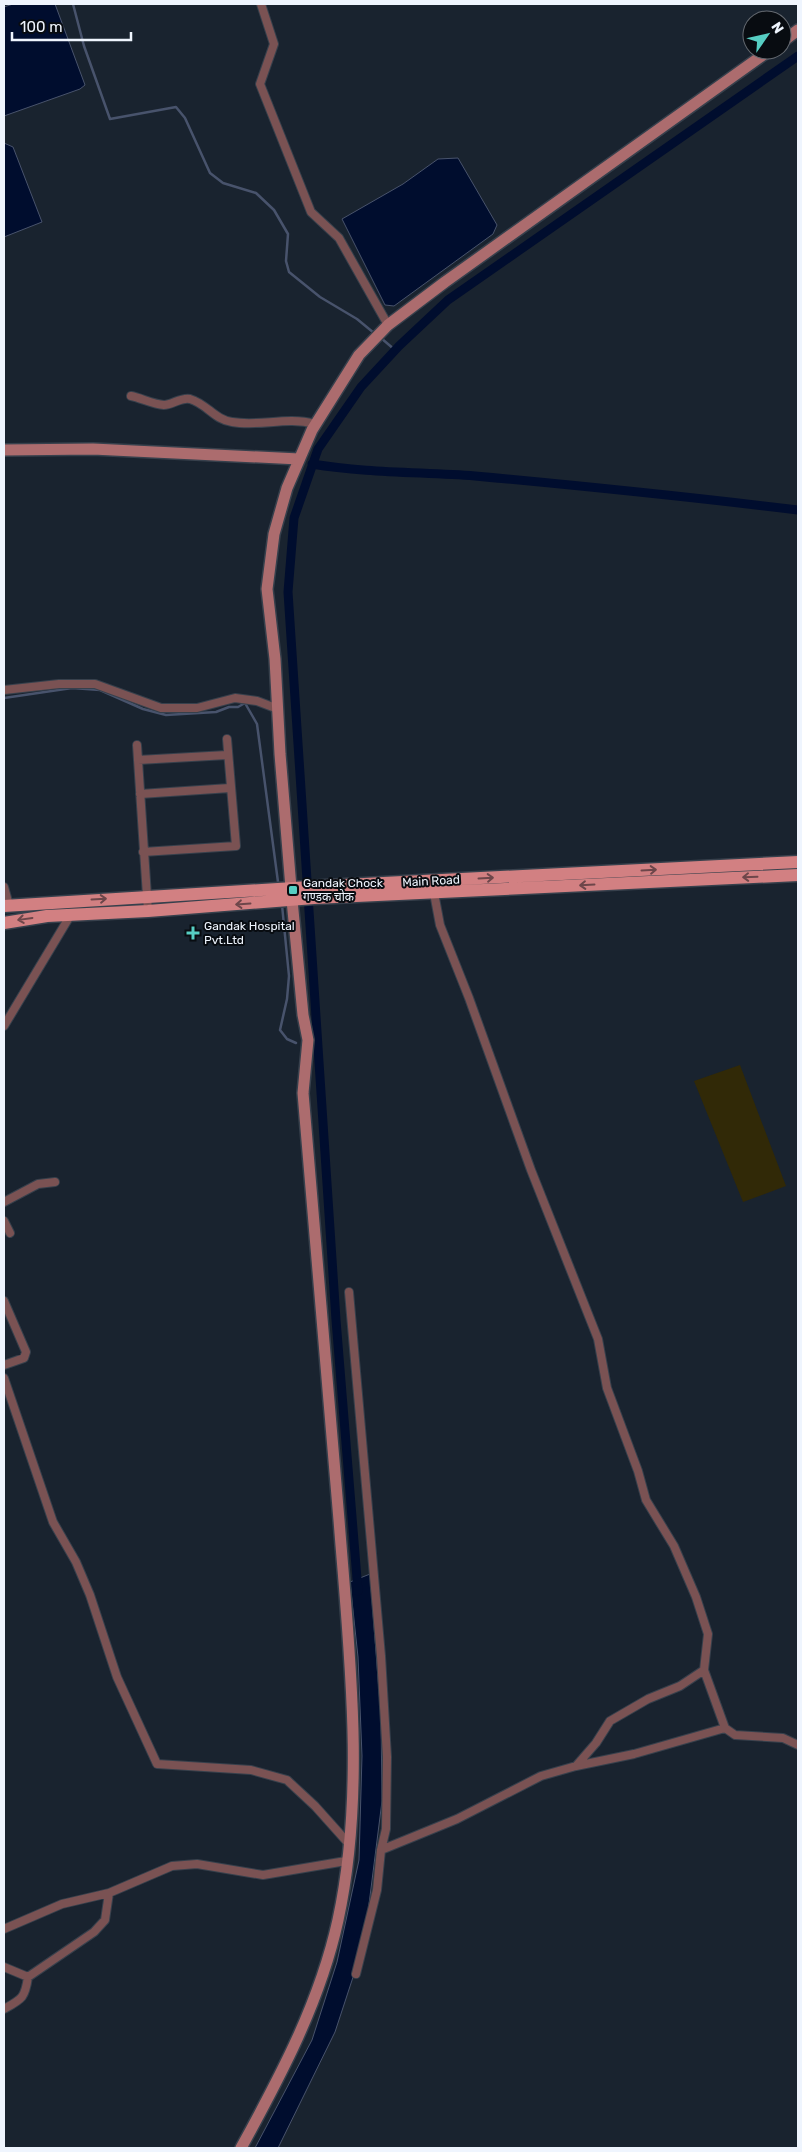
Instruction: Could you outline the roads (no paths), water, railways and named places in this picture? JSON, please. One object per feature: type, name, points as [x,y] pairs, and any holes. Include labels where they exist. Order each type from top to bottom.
[{"type":"main road","points":[[241,2148],[281,2076],[314,2001],[338,1919],[352,1820],[353,1728],[344,1584],[303,1093],[308,1040],[303,1015],[278,709],[276,659],[267,589],[274,534],[287,488],[315,424],[359,355],[388,325],[444,282],[756,60]]},
{"type":"main road","points":[[4,450],[93,449],[299,459]]},
{"type":"main road","name":"Main Road","points":[[4,923],[47,916],[148,911],[315,893],[798,862]]},
{"type":"main road","name":"Main Road","points":[[315,893],[434,892],[798,875]]},
{"type":"main road","name":"Main Road","points":[[7,906],[146,896],[294,895]]},
{"type":"street","points":[[261,4],[274,44],[260,84],[301,190],[311,212],[339,238],[388,325]]},
{"type":"street","points":[[131,396],[166,405],[186,398],[208,407],[220,420],[251,425],[299,420],[315,424]]},
{"type":"street","points":[[4,690],[59,684],[95,684],[161,708],[197,708],[235,698],[258,701],[278,709]]},
{"type":"street","points":[[143,852],[236,846],[227,739]]},
{"type":"street","points":[[137,745],[148,911]]},
{"type":"street","points":[[138,760],[227,754]]},
{"type":"street","points":[[140,794],[230,788]]},
{"type":"street","points":[[4,887],[7,906]]},
{"type":"street","points":[[434,892],[440,925],[470,998],[531,1170],[598,1339],[607,1388],[638,1470],[646,1500],[674,1546],[696,1597],[708,1634],[704,1670],[725,1728],[735,1735],[783,1738],[798,1746]]},
{"type":"street","points":[[4,1026],[70,916]]},
{"type":"street","points":[[4,1202],[38,1184],[55,1182]]},
{"type":"street","points":[[4,1221],[10,1233]]},
{"type":"street","points":[[350,1292],[381,1656],[387,1757],[386,1821],[377,1890],[356,1974]]},
{"type":"street","points":[[4,1301],[26,1352],[24,1358],[4,1365]]},
{"type":"street","points":[[4,1378],[53,1522],[76,1562],[90,1595],[117,1678],[157,1764],[251,1770],[287,1780],[315,1806],[349,1844]]},
{"type":"street","points":[[576,1766],[596,1743],[610,1721],[648,1699],[680,1686],[704,1670]]},
{"type":"street","points":[[381,1850],[457,1819],[541,1776],[576,1766],[634,1754],[725,1728]]},
{"type":"street","points":[[4,1929],[62,1904],[109,1893],[172,1866],[197,1864],[263,1874],[346,1861]]},
{"type":"street","points":[[4,2009],[22,1999],[26,1993],[28,1977],[94,1932],[105,1920],[109,1893]]},
{"type":"street","points":[[4,1967],[28,1977]]},
{"type":"water","points":[[13,4],[55,4],[85,85],[80,89],[4,116],[4,7]]},
{"type":"water","points":[[4,143],[13,147],[42,222],[4,237]]},
{"type":"water","points":[[458,158],[497,225],[493,234],[394,306],[385,305],[342,219],[403,184],[438,159]]},
{"type":"water","points":[[370,1574],[381,1717],[382,1801],[368,1912],[357,1965],[335,2032],[278,2148],[255,2148],[312,2040],[337,1962],[359,1860],[362,1756],[358,1657],[350,1582]]},
{"type":"waterway","points":[[73,4],[84,46],[110,119],[176,107],[185,118],[210,173],[223,183],[256,193],[274,210],[288,234],[286,261],[289,272],[320,297],[357,319],[374,333]]},
{"type":"waterway","points":[[358,1591],[336,1320],[288,592],[294,518],[318,449],[361,387],[399,346],[448,300],[798,56]]},
{"type":"waterway","points":[[381,338],[395,350]]},
{"type":"waterway","points":[[312,464],[373,471],[475,476],[798,510]]},
{"type":"waterway","points":[[4,698],[72,688],[100,690],[143,709],[166,715],[216,712],[229,707],[238,707],[245,703],[257,724],[278,882]]},
{"type":"waterway","points":[[282,905],[289,976],[287,999],[280,1030],[287,1039],[296,1043]]},
{"type":"place","name":"Gandak Chock गण्डक चोक","points":[[293,890]]},
{"type":"place","name":"Gandak Hospital Pvt.Ltd","points":[[193,933]]}]
